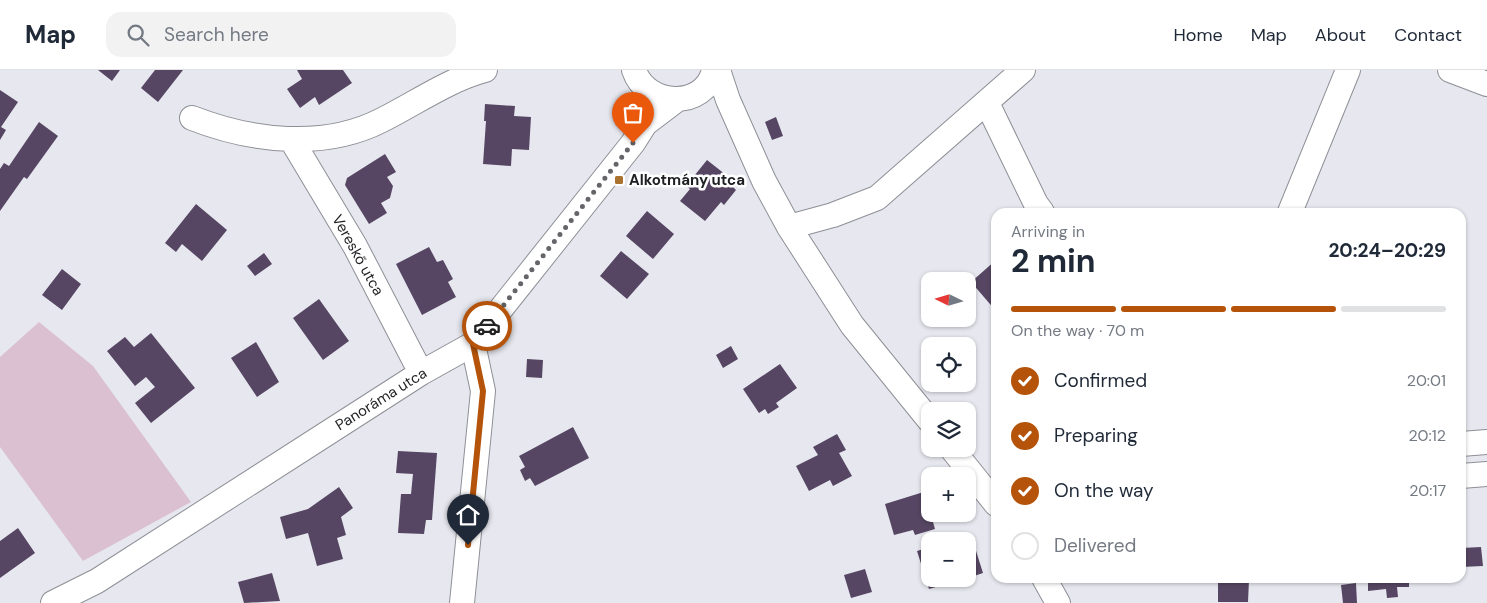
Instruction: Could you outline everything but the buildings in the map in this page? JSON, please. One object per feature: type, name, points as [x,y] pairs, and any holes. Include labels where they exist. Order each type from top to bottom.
[{"type":"street","points":[[192,118],[222,130],[291,139],[323,138],[352,133],[380,121],[432,92],[485,70]]},
{"type":"street","name":"Panoráma utca","points":[[645,124],[705,86],[714,70]]},
{"type":"street","points":[[718,70],[728,100],[764,181],[789,227],[852,325],[921,410]]},
{"type":"street","points":[[789,227],[833,215],[877,198],[1023,70]]},
{"type":"street","points":[[1292,208],[1348,70]]},
{"type":"street","points":[[1450,70],[1487,84]]},
{"type":"street","points":[[634,77],[661,98],[712,94],[728,100]]},
{"type":"street","name":"Panoráma utca","points":[[53,603],[97,581],[421,373],[473,344],[633,143],[645,124],[650,106],[634,77]]},
{"type":"street","points":[[987,103],[1039,208]]},
{"type":"street","name":"Vereskő utca","points":[[291,139],[355,246],[421,373]]},
{"type":"street","points":[[462,603],[483,391],[473,344]]},
{"type":"street","points":[[1466,444],[1487,442]]},
{"type":"street","points":[[958,457],[991,498]]},
{"type":"street","points":[[1466,476],[1487,474]]},
{"type":"street","points":[[1047,583],[1058,603]]},
{"type":"shaded area","points":[[39,322],[93,366],[191,502],[83,561],[0,447],[0,357]]},
{"type":"way so far","points":[[487,326],[633,143]]},
{"type":"place","name":"Alkotmány utca","points":[[619,180]]},
{"type":"route","points":[[468,545],[483,391],[480,366],[473,344],[487,326]]}]
